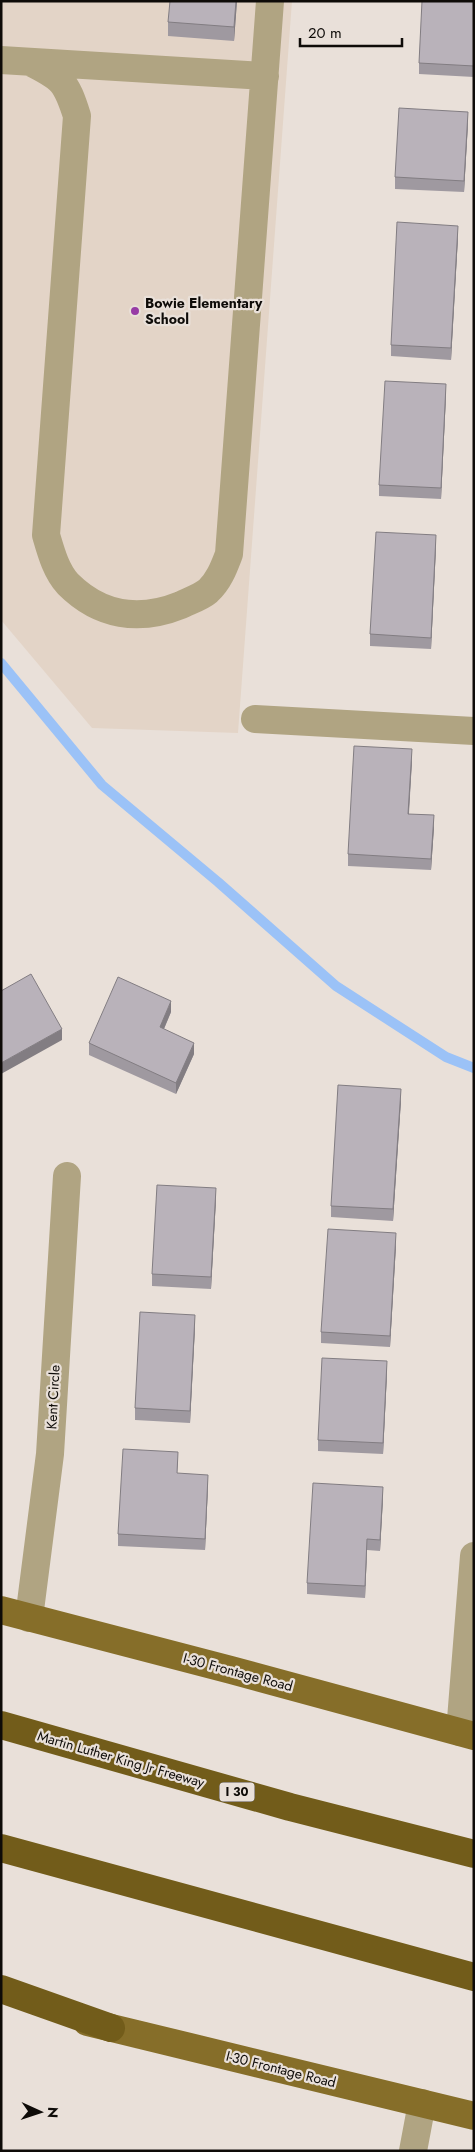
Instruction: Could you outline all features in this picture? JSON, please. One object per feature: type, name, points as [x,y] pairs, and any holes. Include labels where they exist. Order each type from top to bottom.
[{"type":"highway","name":"Martin Luther King Jr Freeway","points":[[1,1725],[290,1807],[474,1854]]},
{"type":"highway","points":[[1,1848],[474,1977]]},
{"type":"highway","points":[[1,1989],[111,2028]]},
{"type":"main road","name":"I-30 Frontage Road","points":[[1,1610],[467,1734]]},
{"type":"main road","name":"I-30 Frontage Road","points":[[1,1999],[111,2028],[474,2116]]},
{"type":"street","points":[[30,62],[56,76],[69,90],[76,116],[46,535],[52,558],[67,583],[92,603],[116,613],[140,615],[164,611],[188,602],[208,591],[221,574],[229,554],[270,1]]},
{"type":"street","points":[[1,60],[265,76]]},
{"type":"street","points":[[255,719],[474,730]]},
{"type":"street","name":"Kent Circle","points":[[28,1618],[50,1454],[67,1176]]},
{"type":"street","points":[[467,1734],[474,1556]]},
{"type":"street","points":[[413,2151],[422,2103]]},
{"type":"shaded area","name":"Bowie Elementary School","points":[[1,1],[292,1],[238,733],[92,728],[1,620]]},
{"type":"building","points":[[170,1],[236,1],[234,27],[168,22]]},
{"type":"building","points":[[422,1],[474,1],[474,66],[419,63]]},
{"type":"building","points":[[399,108],[468,112],[464,181],[395,177]]},
{"type":"building","points":[[397,222],[458,226],[451,348],[391,345]]},
{"type":"building","points":[[385,381],[446,384],[441,488],[379,485]]},
{"type":"building","points":[[376,532],[436,535],[431,638],[370,634]]},
{"type":"building","points":[[354,746],[412,749],[408,814],[434,815],[431,859],[348,854]]},
{"type":"building","points":[[31,974],[62,1029],[1,1063],[1,991]]},
{"type":"building","points":[[118,977],[171,1001],[160,1027],[194,1043],[176,1083],[89,1043]]},
{"type":"building","points":[[338,1085],[401,1089],[393,1209],[331,1206]]},
{"type":"building","points":[[157,1185],[216,1188],[211,1277],[152,1274]]},
{"type":"building","points":[[328,1229],[396,1233],[390,1336],[321,1332]]},
{"type":"building","points":[[140,1312],[195,1315],[190,1411],[135,1408]]},
{"type":"building","points":[[322,1358],[387,1361],[383,1443],[318,1440]]},
{"type":"building","points":[[123,1449],[178,1452],[177,1473],[208,1475],[205,1539],[118,1534]]},
{"type":"building","points":[[313,1483],[383,1487],[380,1540],[367,1539],[365,1586],[307,1583]]},
{"type":"waterway","points":[[1,663],[102,785],[218,882],[336,986],[446,1057],[474,1068]]},
{"type":"place","name":"Bowie Elementary School","points":[[135,311]]}]
